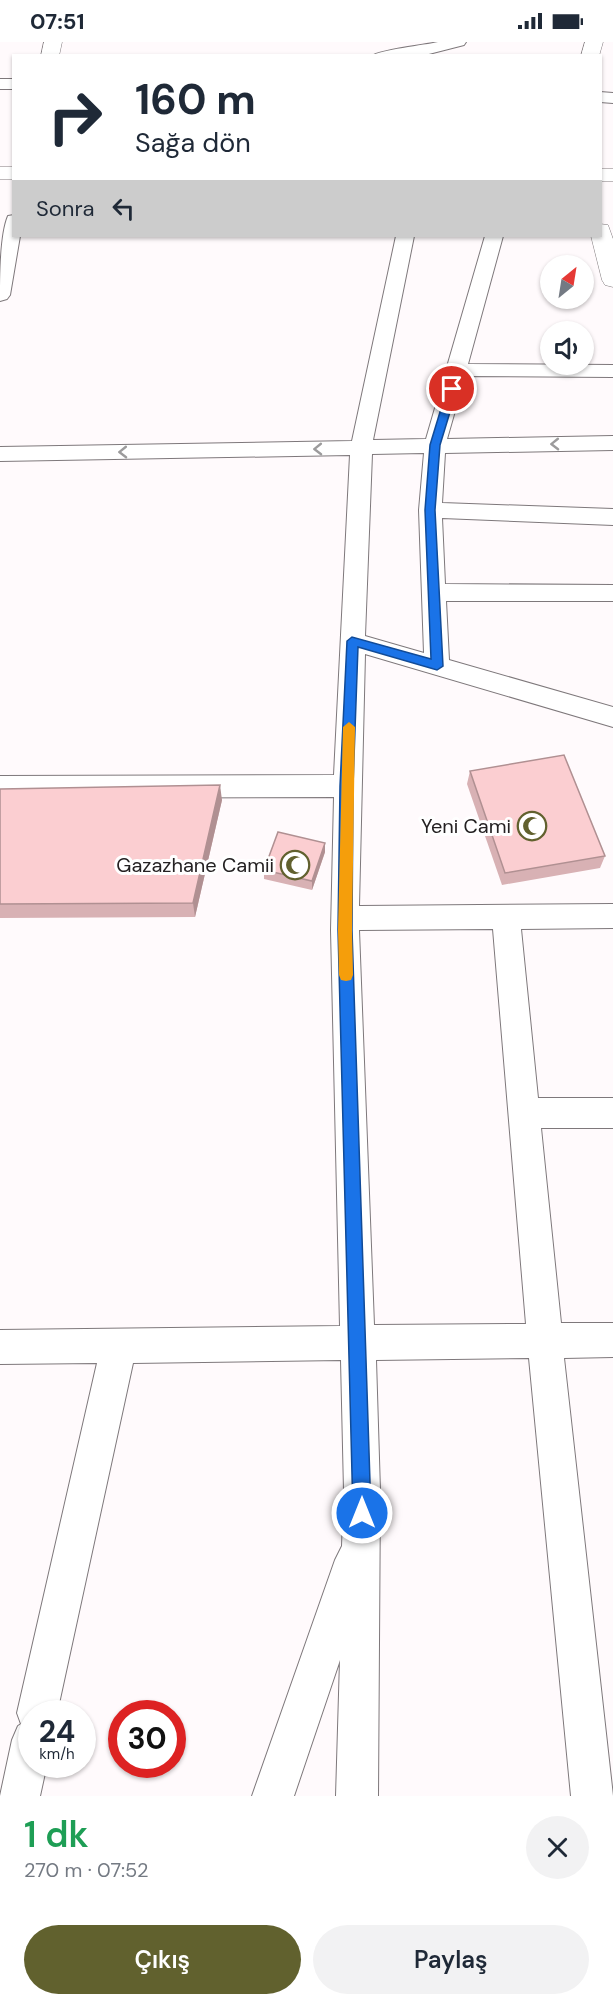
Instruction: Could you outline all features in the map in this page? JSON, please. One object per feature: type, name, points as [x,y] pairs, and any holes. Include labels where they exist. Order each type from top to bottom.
[{"type":"street","points":[[391,54],[458,42]]},
{"type":"street","points":[[0,296],[12,231]]},
{"type":"street","points":[[605,234],[613,280]]},
{"type":"street","points":[[357,1796],[362,1535],[345,918],[347,786],[361,448],[405,237]]},
{"type":"street","points":[[437,666],[430,510],[435,445],[494,237]]},
{"type":"street","points":[[457,370],[613,371]]},
{"type":"street","points":[[0,454],[613,443]]},
{"type":"street","points":[[430,510],[613,517]]},
{"type":"street","points":[[434,592],[613,593]]},
{"type":"street","points":[[352,641],[613,717]]},
{"type":"street","points":[[0,787],[347,786]]},
{"type":"street","points":[[345,918],[613,916]]},
{"type":"street","points":[[506,917],[545,1340],[592,1796]]},
{"type":"street","points":[[524,1113],[613,1113]]},
{"type":"street","points":[[0,1347],[358,1341],[613,1340]]},
{"type":"street","points":[[40,1700],[119,1345]]},
{"type":"street","points":[[273,1796],[362,1535]]},
{"type":"street","points":[[19,1796],[23,1778]]},
{"type":"building","name":"Yeni Cami","points":[[564,755],[605,856],[505,873],[470,771]]},
{"type":"building","points":[[220,785],[193,903],[0,904],[0,789]]},
{"type":"building","name":"Gazazhane Camii","points":[[278,832],[325,843],[312,881],[264,870]]},
{"type":"slow traffic","points":[[346,975],[349,727]]},
{"type":"place","name":"Yeni Cami","points":[[532,826]]},
{"type":"place","name":"Gazazhane Camii","points":[[295,865]]},
{"type":"route","points":[[362,1513],[345,930],[352,641],[437,666],[430,510],[435,445],[452,389]]}]
